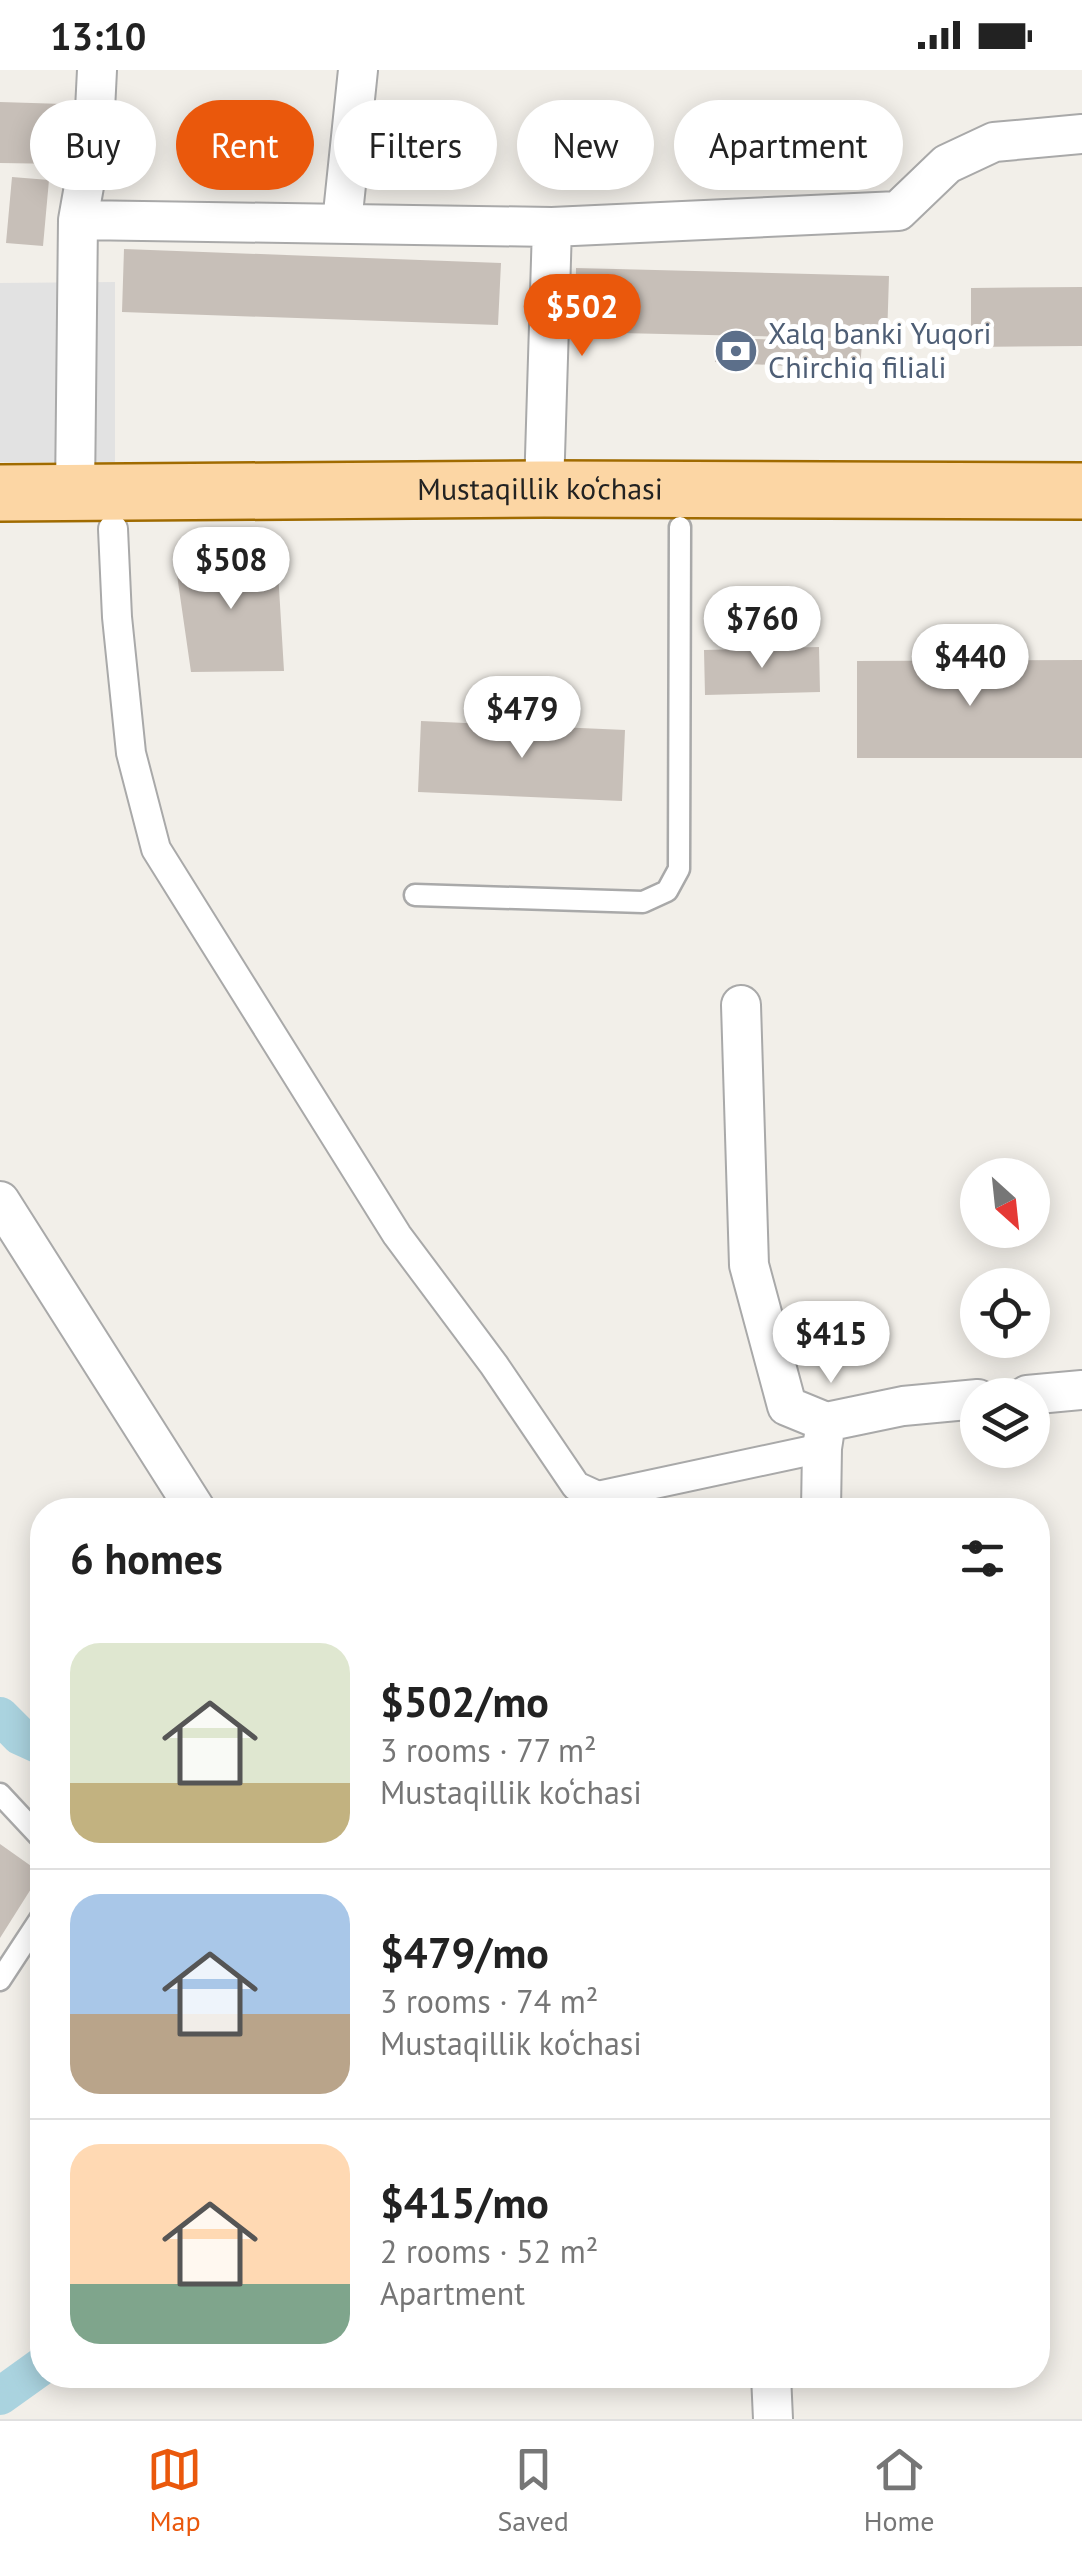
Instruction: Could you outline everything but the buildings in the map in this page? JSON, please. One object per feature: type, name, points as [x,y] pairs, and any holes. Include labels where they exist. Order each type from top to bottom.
[{"type":"main road","name":"Mustaqillik ko‘chasi","points":[[0,531],[94,511],[544,489],[1082,492]]},
{"type":"main road","name":"Mustaqillik ko‘chasi","points":[[0,493],[94,511],[680,527],[1082,527]]},
{"type":"street","points":[[96,70],[94,130],[78,220],[94,511],[117,616],[131,753],[156,850],[397,1235],[494,1365],[576,1486],[598,1496],[824,1435],[903,1406],[960,1401]]},
{"type":"street","points":[[342,223],[358,70]]},
{"type":"street","points":[[78,220],[552,227],[898,211],[947,164],[994,142],[1082,134]]},
{"type":"street","points":[[544,489],[552,227]]},
{"type":"street","points":[[741,1005],[750,1266],[787,1406],[824,1435]]},
{"type":"street","points":[[0,1201],[188,1498]]},
{"type":"street","points":[[1050,1393],[1082,1390]]},
{"type":"street","points":[[821,1498],[824,1435]]},
{"type":"street","points":[[772,2388],[773,2419]]},
{"type":"lane","points":[[415,895],[643,902],[666,890],[679,869],[680,527]]},
{"type":"lane","points":[[0,1794],[30,1826]]},
{"type":"lane","points":[[0,1980],[30,1934]]},
{"type":"shaded area","points":[[115,282],[115,462],[0,462],[0,283]]},
{"type":"waterway","points":[[0,1716],[30,1741]]},
{"type":"waterway","points":[[0,2396],[30,2375]]},
{"type":"place","name":"Xalq banki Yuqori Chirchiq filiali","points":[[736,351]]}]
